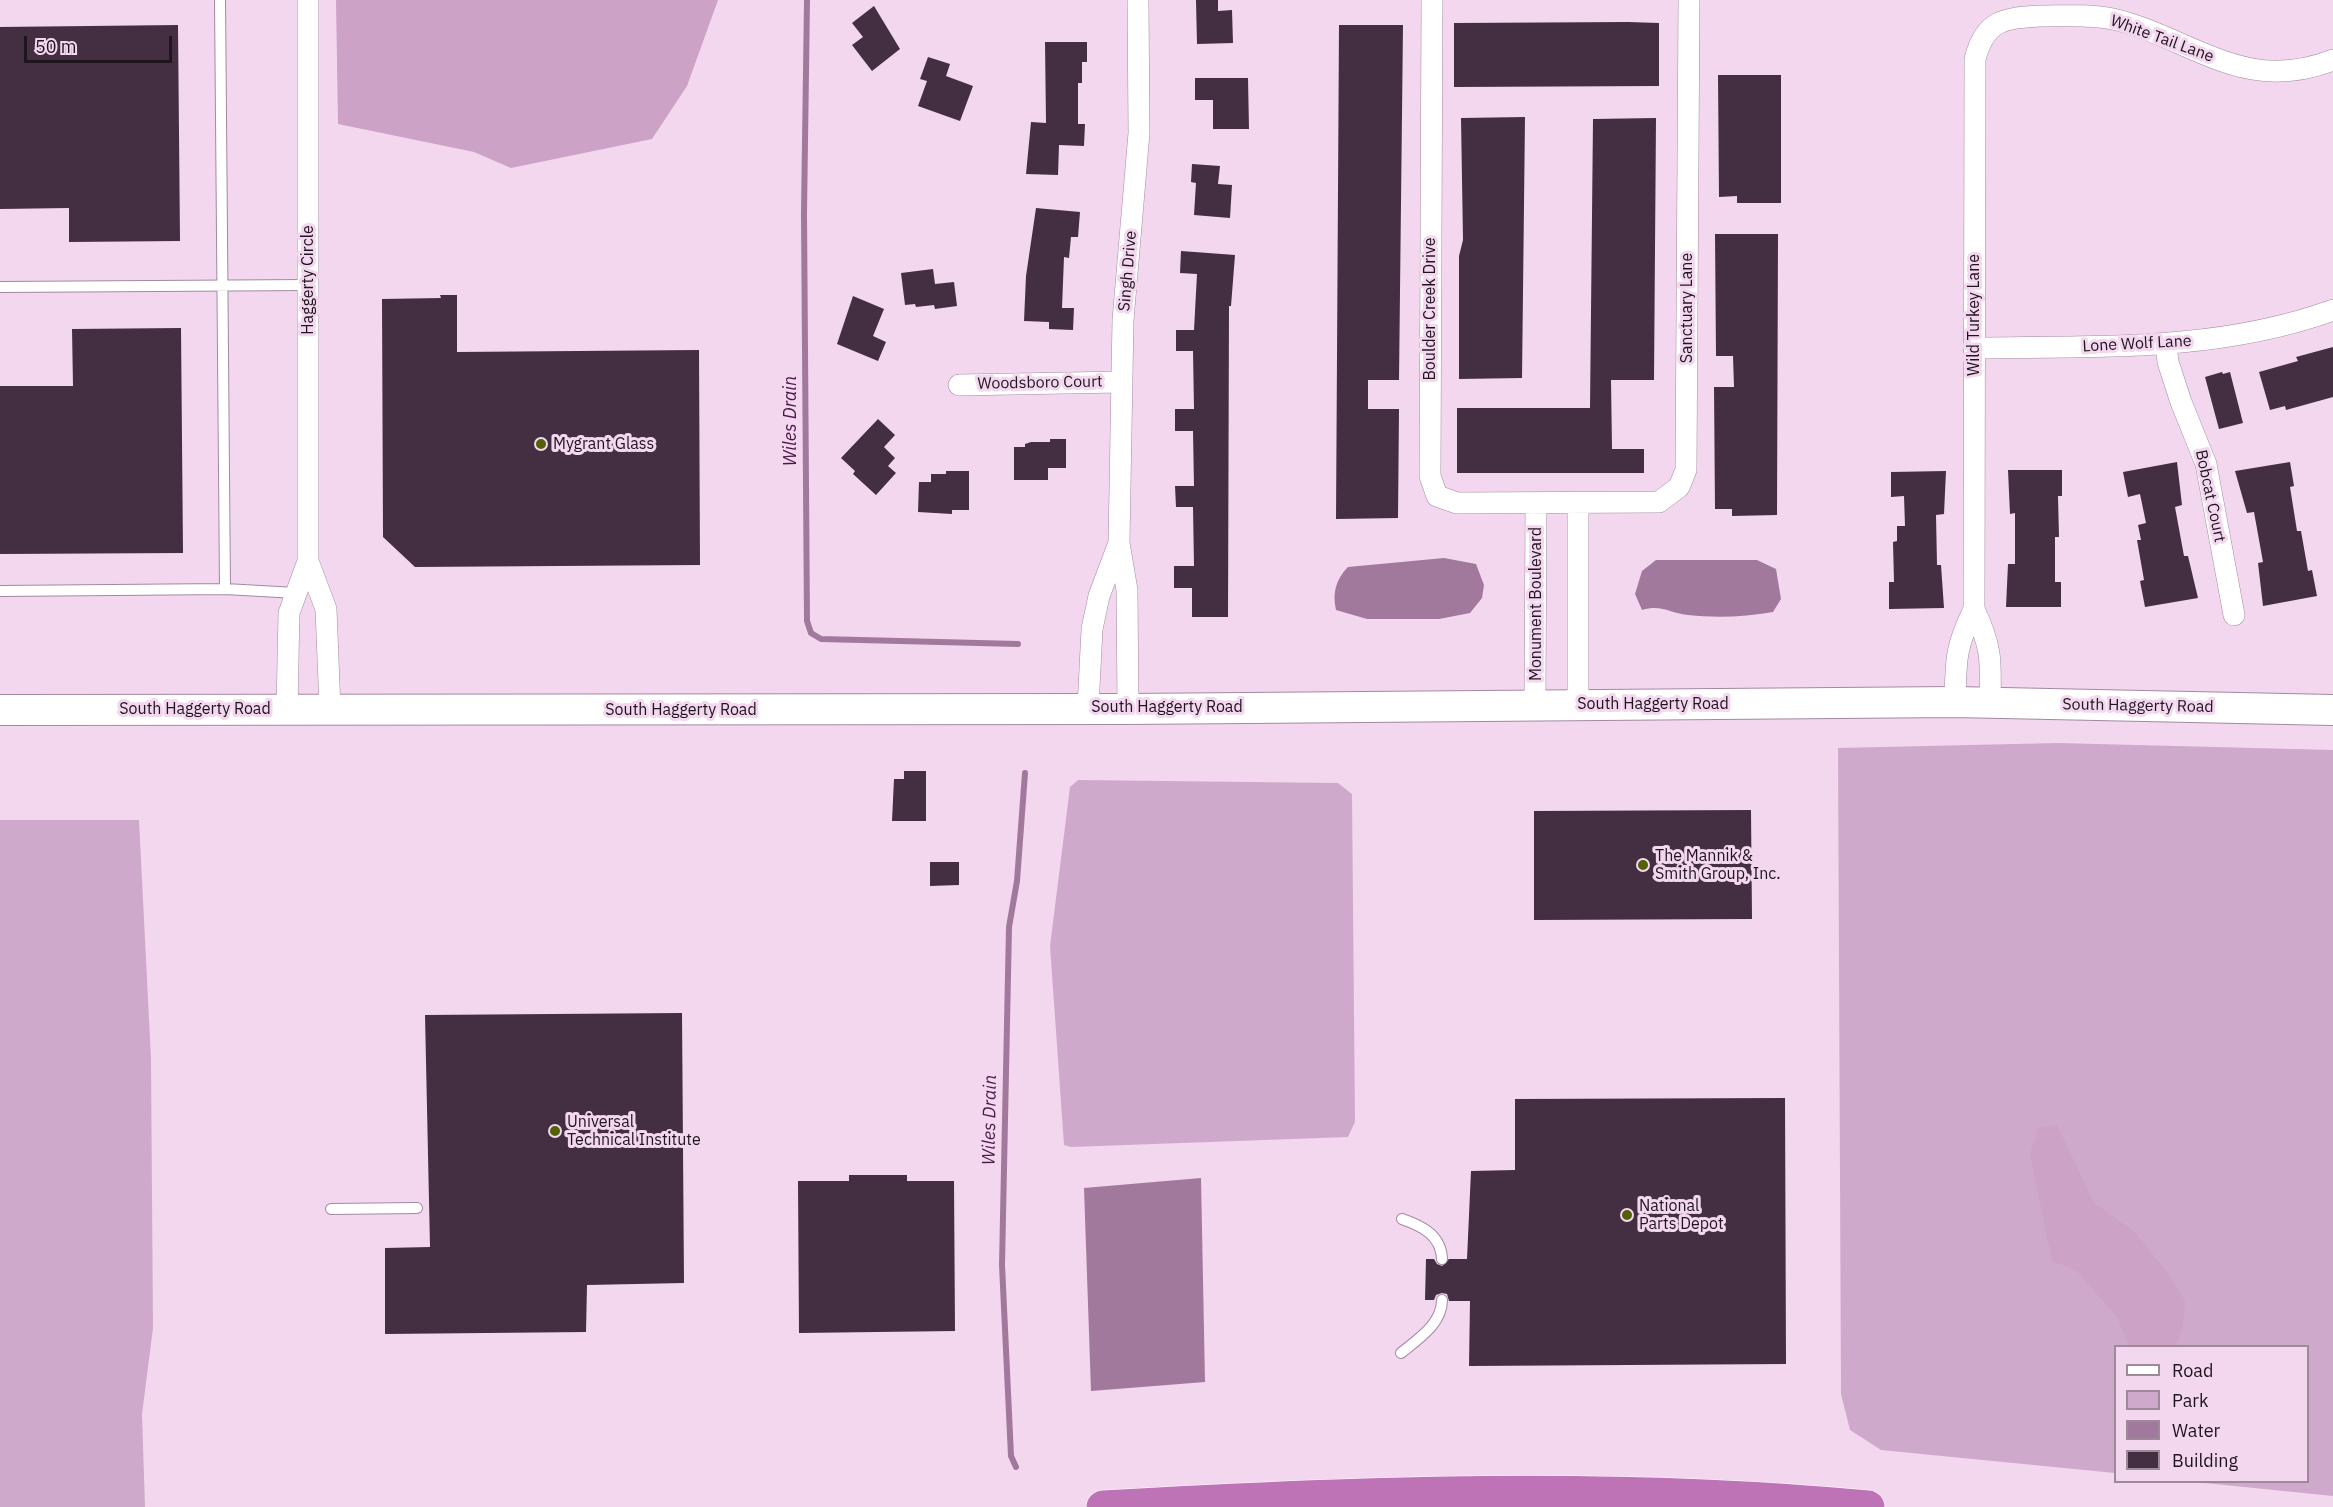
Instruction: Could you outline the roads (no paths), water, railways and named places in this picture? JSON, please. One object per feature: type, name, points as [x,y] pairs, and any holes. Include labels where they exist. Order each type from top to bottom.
[{"type":"highway","points":[[1103,1507],[1412,1494],[1658,1494],[1868,1507]]},
{"type":"main road","name":"South Haggerty Road","points":[[0,710],[1128,709],[1955,702],[2333,710]]},
{"type":"street","name":"Haggerty Circle","points":[[287,709],[289,613],[308,561],[308,0]]},
{"type":"street","name":"Singh Drive","points":[[1128,709],[1127,590],[1119,543],[1121,382],[1123,320],[1139,133],[1137,0]]},
{"type":"street","name":"Boulder Creek Drive","points":[[1432,0],[1430,476],[1437,496],[1457,503],[1568,503]]},
{"type":"street","name":"Sanctuary Lane","points":[[1568,503],[1659,502],[1679,487],[1686,470],[1689,0]]},
{"type":"street","name":"White Tail Lane","points":[[1992,27],[2009,18],[2081,15],[2112,19],[2137,26],[2236,65],[2254,69],[2296,70],[2333,60]]},
{"type":"street","name":"Wild Turkey Lane","points":[[1955,702],[1957,648],[1974,609],[1975,58],[1978,46],[1992,27]]},
{"type":"street","name":"Lone Wolf Lane","points":[[1974,348],[2166,345],[2272,330],[2333,310]]},
{"type":"street","name":"Bobcat Court","points":[[2166,345],[2168,362],[2181,402],[2206,465],[2234,615]]},
{"type":"street","name":"Woodsboro Court","points":[[959,385],[1121,382]]},
{"type":"street","name":"Monument Boulevard","points":[[1535,705],[1536,503]]},
{"type":"street","points":[[1568,503],[1578,705]]},
{"type":"street","name":"Singh Drive","points":[[1089,708],[1092,629],[1099,596],[1119,543]]},
{"type":"street","name":"Haggerty Circle","points":[[308,561],[326,609],[330,709]]},
{"type":"street","name":"Wild Turkey Lane","points":[[1974,609],[1988,639],[1991,655],[1990,702]]},
{"type":"lane","points":[[220,0],[225,589]]},
{"type":"lane","points":[[0,287],[308,285]]},
{"type":"lane","points":[[0,591],[225,589],[296,593]]},
{"type":"lane","points":[[331,1209],[417,1208]]},
{"type":"lane","points":[[1402,1219],[1426,1228],[1442,1248],[1442,1259]]},
{"type":"lane","points":[[1401,1353],[1428,1332],[1442,1311],[1442,1300]]},
{"type":"water","points":[[1444,558],[1476,564],[1484,585],[1482,598],[1470,613],[1439,619],[1367,619],[1336,610],[1334,598],[1336,587],[1340,576],[1348,567]]},
{"type":"water","points":[[1656,560],[1757,560],[1776,569],[1781,599],[1773,612],[1741,616],[1688,615],[1660,608],[1642,610],[1635,594],[1642,571]]},
{"type":"water","points":[[1201,1178],[1205,1382],[1091,1391],[1084,1188]]},
{"type":"waterway","name":"Wiles Drain","points":[[807,0],[804,213],[807,621],[811,633],[821,639],[1018,644]]},
{"type":"waterway","name":"Wiles Drain","points":[[1016,1467],[1011,1456],[1002,1265],[1009,927],[1017,881],[1025,773]]},
{"type":"place","name":"Mygrant Glass","points":[[541,444]]},
{"type":"place","name":"The Mannik & Smith Group, Inc.","points":[[1643,865]]},
{"type":"place","name":"Universal Technical Institute","points":[[555,1131]]},
{"type":"place","name":"National Parts Depot","points":[[1627,1215]]}]
